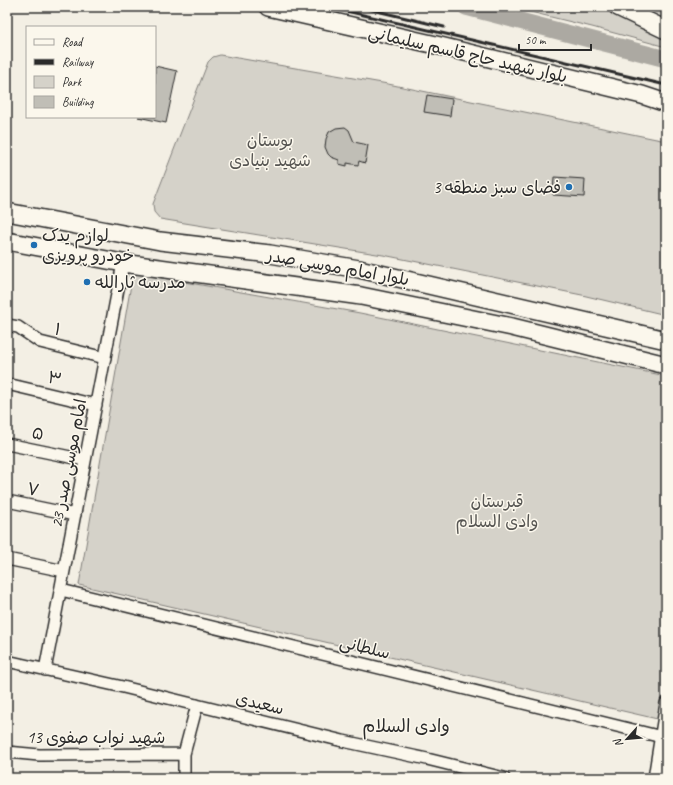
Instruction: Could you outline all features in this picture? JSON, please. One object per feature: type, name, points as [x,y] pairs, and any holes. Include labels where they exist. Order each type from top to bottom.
[{"type":"main road","name":"بلوار شهید حاج قاسم سلیمانی","points":[[268,7],[436,45],[642,95],[666,103]]},
{"type":"main road","points":[[618,7],[666,30]]},
{"type":"main road","name":"بلوار امام موسی صدر","points":[[7,212],[160,241],[270,254],[359,269],[666,340]]},
{"type":"main road","name":"بلوار امام موسی صدر","points":[[7,241],[123,263],[361,296],[512,327],[666,365]]},
{"type":"street","name":"امام موسی صدر 23","points":[[45,670],[123,263]]},
{"type":"street","name":"۱","points":[[7,325],[18,327],[40,342],[105,358]]},
{"type":"street","name":"۳","points":[[7,384],[96,405]]},
{"type":"street","name":"۵","points":[[7,444],[85,460]]},
{"type":"street","name":"۷","points":[[7,501],[75,516]]},
{"type":"street","points":[[7,559],[64,571]]},
{"type":"street","name":"سلطانی","points":[[61,590],[664,738]]},
{"type":"street","name":"سعیدی","points":[[7,661],[504,778]]},
{"type":"street","points":[[654,778],[664,738],[666,703]]},
{"type":"street","points":[[184,778],[184,754],[197,705]]},
{"type":"street","name":"شهید نواب صفوی 13","points":[[7,752],[39,755],[184,754]]},
{"type":"green space","points":[[510,7],[599,7],[650,32],[666,38],[666,47],[592,27]]},
{"type":"green space","points":[[635,7],[666,7],[666,21]]},
{"type":"green space","name":"بوستان شهید بنیادی","points":[[220,55],[388,84],[666,141],[666,315],[582,295],[383,255],[160,219],[154,212],[153,204],[208,62],[213,57]]},
{"type":"green space","name":"قبرستان وادی السلام","points":[[133,273],[360,313],[666,376],[666,721],[79,585]]},
{"type":"building","points":[[284,7],[340,7],[338,19]]},
{"type":"building","points":[[156,66],[177,71],[166,123],[143,118],[156,118]]},
{"type":"building","points":[[427,95],[452,99],[450,116],[424,112]]},
{"type":"building","points":[[345,127],[349,130],[354,142],[368,145],[365,163],[359,161],[358,165],[347,163],[347,166],[339,164],[339,160],[328,154],[325,147],[329,132],[336,128]]},
{"type":"building","name":"فضای سبز منطقه 3","points":[[554,177],[585,179],[584,197],[553,195]]},
{"type":"waterway","points":[[466,7],[666,59]]},
{"type":"railway","points":[[329,7],[666,85]]},
{"type":"railway","points":[[360,7],[444,27]]},
{"type":"place","name":"فضای سبز منطقه 3","points":[[569,187]]},
{"type":"place","name":"لوازم یدک خودرو پرویزی","points":[[34,245]]},
{"type":"place","name":"مدرسه ثارالله","points":[[87,282]]},
{"type":"district","name":"وادی السلام","points":[[406,726]]}]
